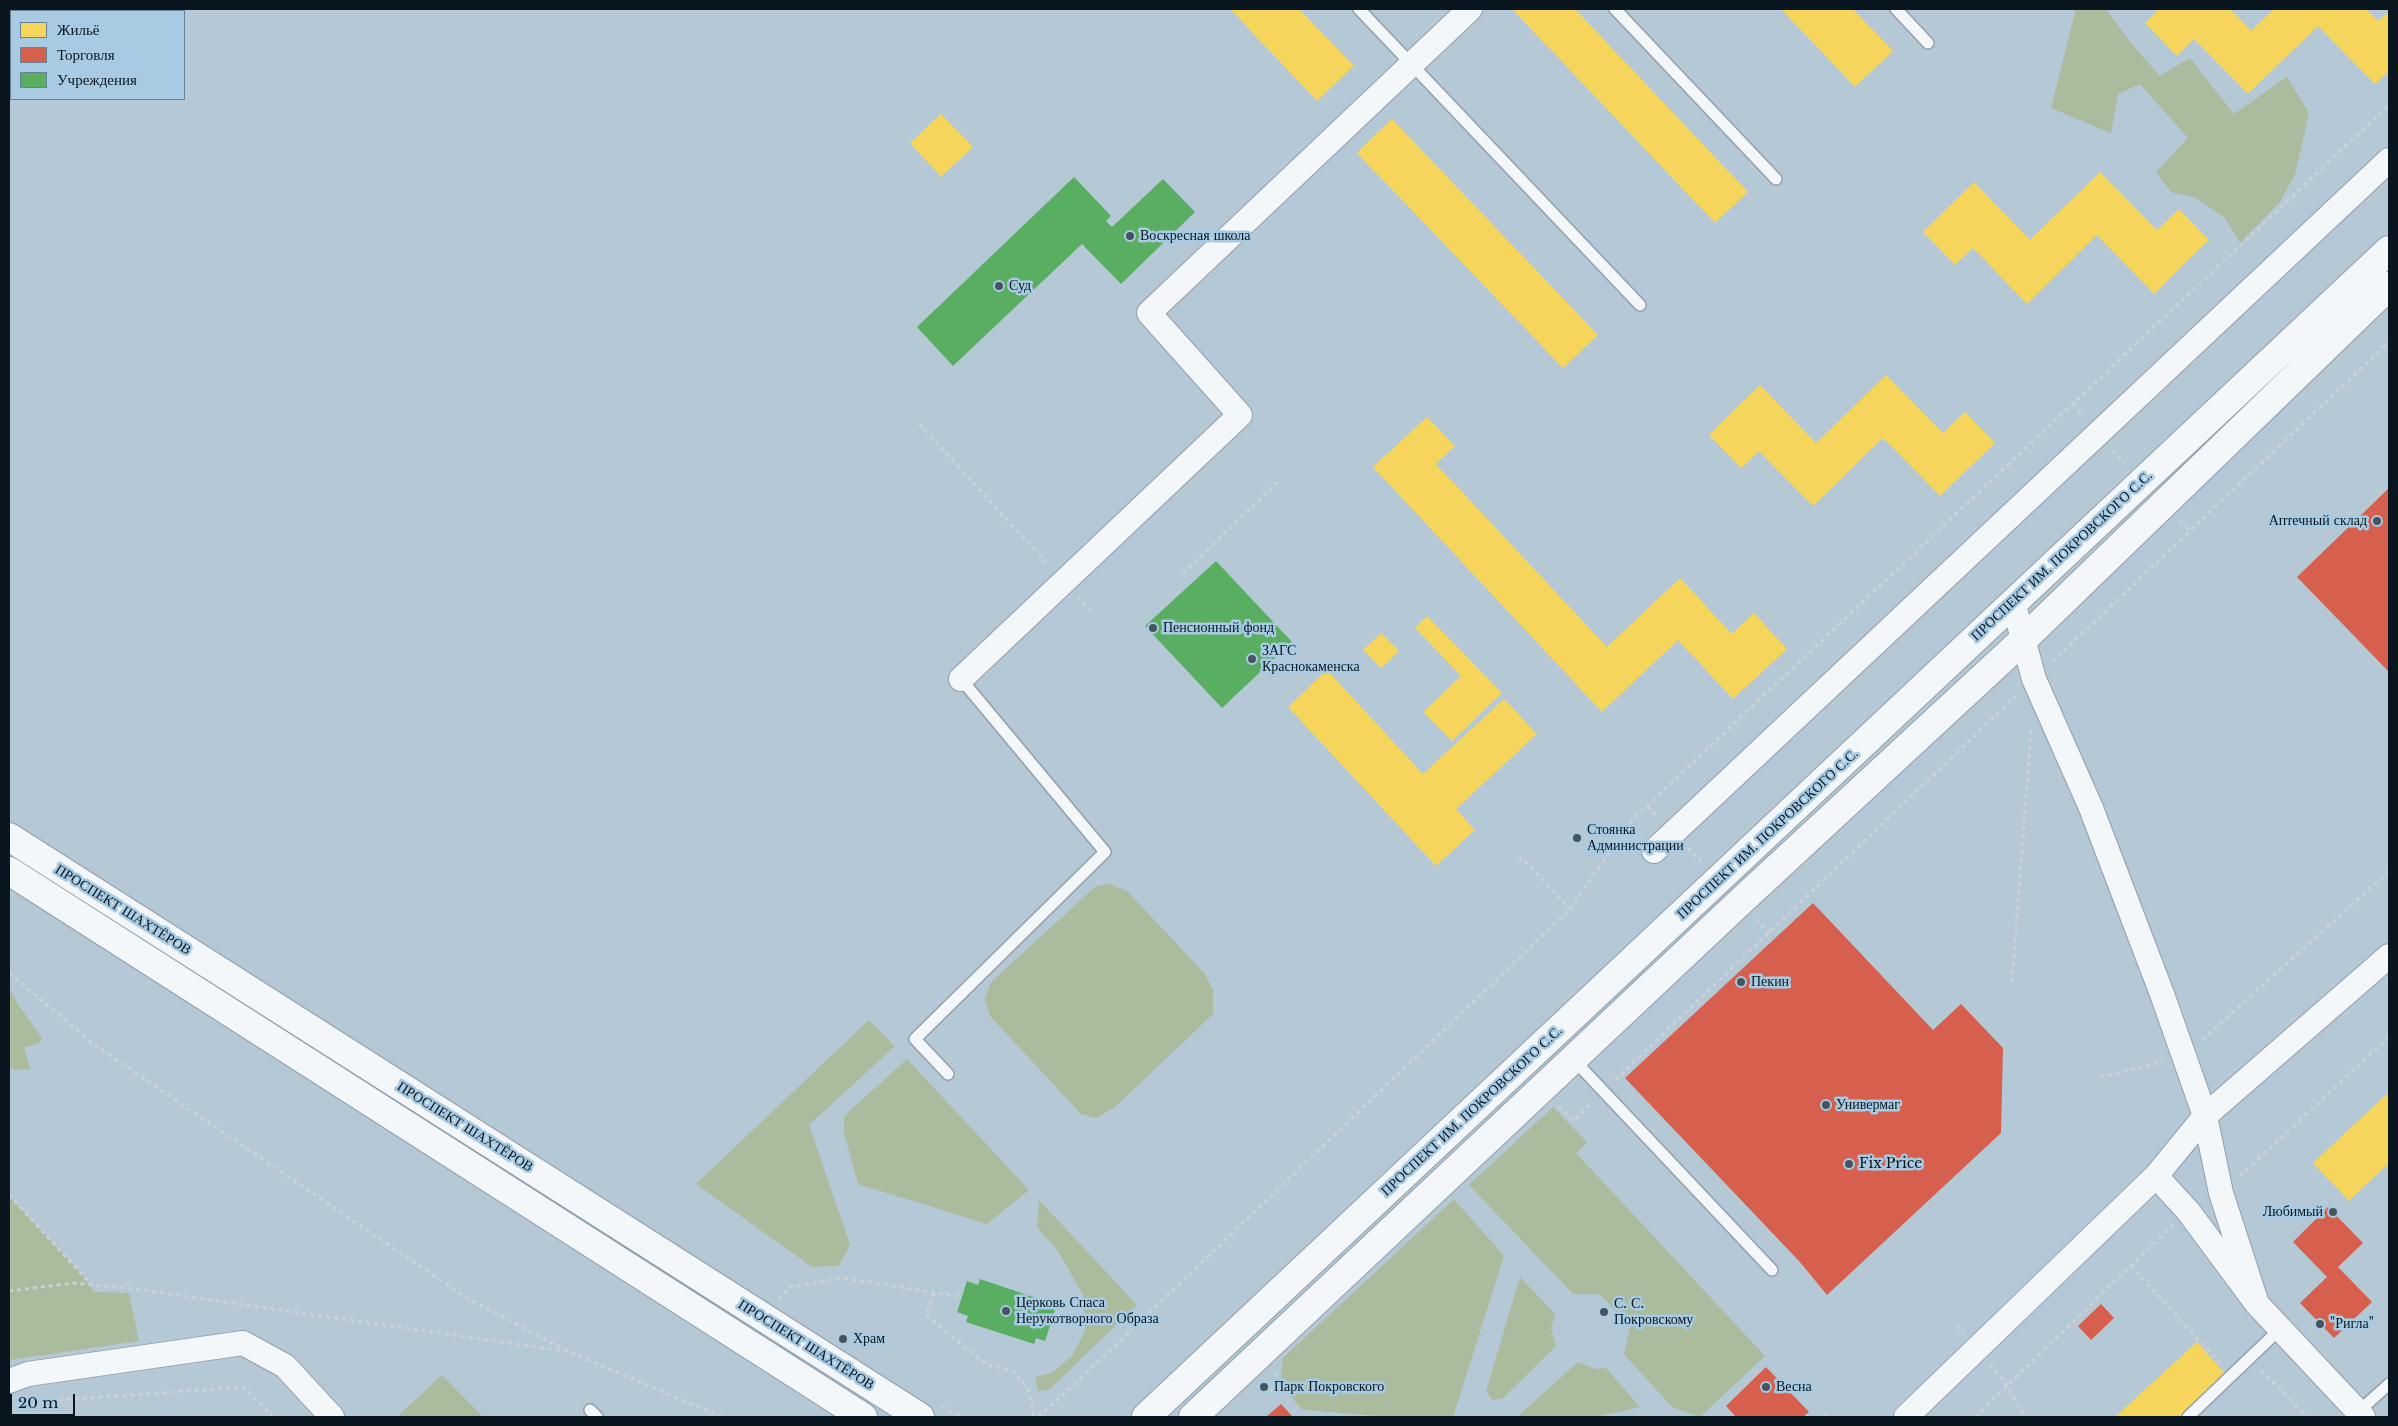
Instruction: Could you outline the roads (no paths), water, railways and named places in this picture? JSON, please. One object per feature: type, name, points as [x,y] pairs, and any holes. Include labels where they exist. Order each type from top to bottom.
[{"type":"main road","name":"ПРОСПЕКТ ИМ. ПОКРОВСКОГО С.С.","points":[[1146,1417],[2389,250]]},
{"type":"main road","points":[[1193,1417],[1573,1059],[2022,641],[2389,286]]},
{"type":"main road","name":"ПРОСПЕКТ ШАХТЁРОВ","points":[[9,837],[920,1417]]},
{"type":"main road","name":"ПРОСПЕКТ ШАХТЁРОВ","points":[[9,871],[863,1417]]},
{"type":"street","points":[[961,679],[1240,415],[1149,312],[1470,9]]},
{"type":"street","points":[[1654,851],[2389,160]]},
{"type":"street","points":[[2013,602],[2022,641],[2034,679],[2091,808],[2162,994],[2205,1116],[2221,1193],[2257,1304]]},
{"type":"street","points":[[1906,1417],[2156,1176],[2205,1116],[2389,956]]},
{"type":"street","points":[[2156,1176],[2188,1211],[2257,1304],[2361,1415]]},
{"type":"street","points":[[9,1382],[28,1374],[78,1369],[243,1343],[285,1366],[332,1417]]},
{"type":"lane","points":[[1359,9],[1640,305]]},
{"type":"lane","points":[[1615,9],[1776,179]]},
{"type":"lane","points":[[1896,9],[1928,43]]},
{"type":"lane","points":[[948,1074],[915,1039],[1105,852],[961,679]]},
{"type":"lane","points":[[1573,1059],[1772,1270]]},
{"type":"lane","points":[[2188,1417],[2250,1360],[2280,1329]]},
{"type":"lane","points":[[2361,1415],[2389,1384]]},
{"type":"place","name":"Воскресная школа","points":[[1130,236]]},
{"type":"place","name":"Суд","points":[[999,286]]},
{"type":"place","name":"Аптечный склад","points":[[2377,521]]},
{"type":"place","name":"Пенсионный фонд","points":[[1153,628]]},
{"type":"place","name":"ЗАГС Краснокаменска","points":[[1252,659]]},
{"type":"place","name":"Стоянка Администрации","points":[[1577,838]]},
{"type":"place","name":"Пекин","points":[[1741,982]]},
{"type":"place","name":"Универмаг","points":[[1826,1105]]},
{"type":"place","name":"Fix Price","points":[[1849,1164]]},
{"type":"place","name":"Любимый","points":[[2333,1212]]},
{"type":"place","name":"Церковь Спаса Нерукотворного Образа","points":[[1006,1311]]},
{"type":"place","name":"С. С. Покровскому","points":[[1604,1312]]},
{"type":"place","name":"\"Ригла\"","points":[[2320,1324]]},
{"type":"place","name":"Храм","points":[[843,1339]]},
{"type":"place","name":"Парк Покровского","points":[[1264,1387]]},
{"type":"place","name":"Весна","points":[[1766,1387]]}]
